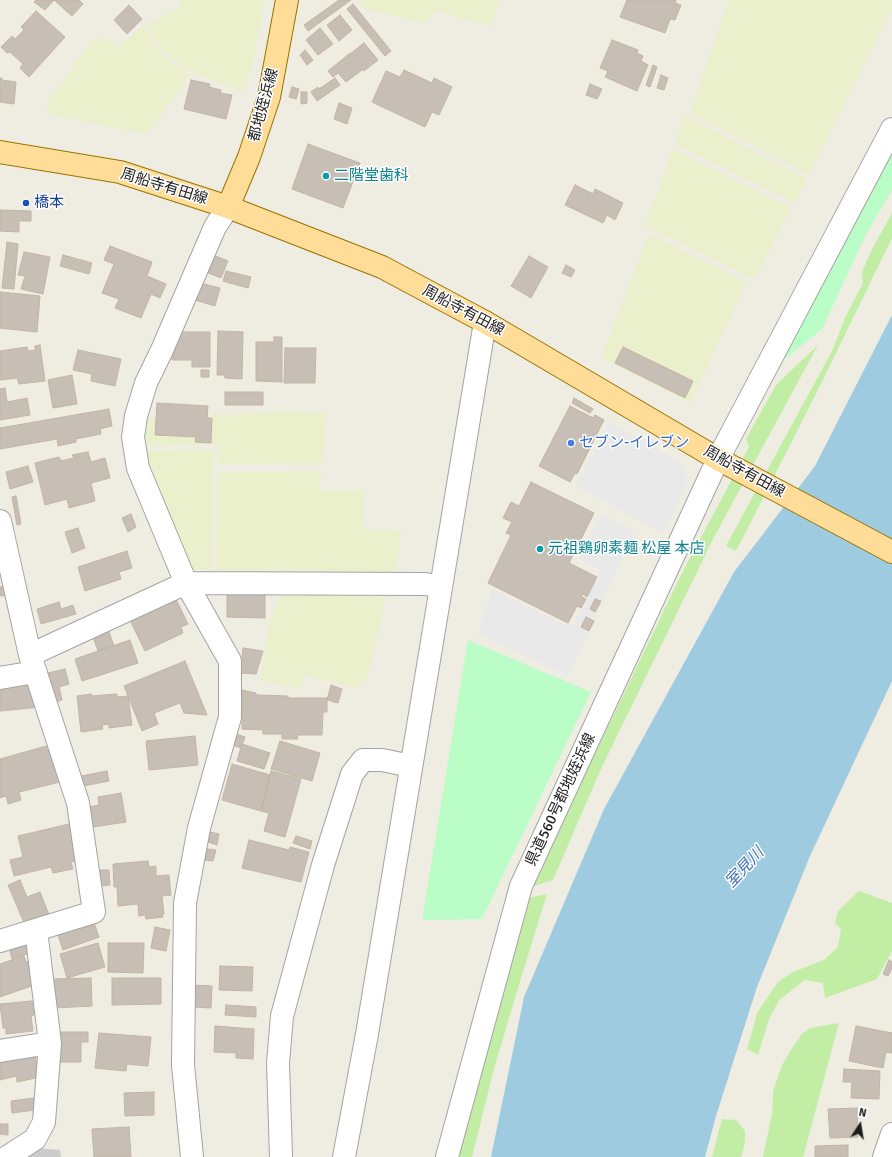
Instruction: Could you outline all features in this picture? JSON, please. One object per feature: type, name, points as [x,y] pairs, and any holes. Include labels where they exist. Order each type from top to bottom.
[{"type":"main road","name":"都地姪浜線","points":[[228,207],[249,157],[269,98],[287,0]]},
{"type":"main road","name":"周船寺有田線","points":[[0,152],[51,159],[120,172],[228,207],[382,268],[486,322],[727,463],[892,552]]},
{"type":"street","name":"県道560号都地姪浜線","points":[[447,1157],[521,886],[892,129]]},
{"type":"street","points":[[192,1157],[183,1065],[185,903],[199,828],[230,717],[230,661],[186,583],[138,468],[133,437],[136,416],[146,383],[162,350],[215,227],[228,207]]},
{"type":"street","points":[[344,1157],[367,1034],[486,322]]},
{"type":"street","points":[[0,521],[32,664],[78,803],[94,912],[0,941]]},
{"type":"street","points":[[0,678],[32,664],[186,583],[425,584],[441,587]]},
{"type":"street","points":[[281,1157],[278,1063],[282,1016],[323,865],[352,774],[363,760],[382,760],[411,766]]},
{"type":"street","points":[[7,1157],[35,1139],[44,1122],[50,1043],[36,930]]},
{"type":"street","points":[[0,1051],[50,1043]]},
{"type":"street","points":[[884,1157],[892,1134]]},
{"type":"shaded area","points":[[609,422],[681,463],[688,480],[663,533],[576,486]]},
{"type":"shaded area","points":[[602,514],[635,531],[568,675],[478,634],[492,590],[572,627],[602,571],[579,559]]},
{"type":"shaded area","points":[[37,1148],[60,1150],[61,1157],[19,1157]]},
{"type":"green space","points":[[180,0],[265,0],[253,62],[243,92],[195,73],[168,56],[154,41],[149,24],[181,6]]},
{"type":"green space","points":[[358,0],[499,0],[492,26],[437,11],[423,23],[365,9]]},
{"type":"green space","points":[[729,0],[892,0],[892,8],[809,174],[690,113]]},
{"type":"green space","points":[[146,22],[152,43],[167,59],[191,74],[147,134],[49,114],[46,103],[95,38],[100,39],[103,37],[119,47]]},
{"type":"green space","points":[[685,115],[806,179],[796,203],[675,144]]},
{"type":"green space","points":[[673,149],[791,208],[755,279],[645,226]]},
{"type":"green space","points":[[892,152],[892,190],[867,232],[822,329],[781,362]]},
{"type":"green space","points":[[892,213],[892,238],[816,394],[736,551],[726,546],[832,351],[846,316],[863,283],[862,272],[871,251]]},
{"type":"green space","points":[[649,234],[747,282],[690,403],[601,358]]},
{"type":"green space","points":[[818,345],[714,537],[600,771],[553,880],[531,887],[681,575],[749,447],[746,439],[776,385]]},
{"type":"green space","points":[[300,411],[326,414],[322,463],[219,464],[218,444],[145,446],[141,432],[144,419]]},
{"type":"green space","points":[[213,450],[212,569],[194,569],[186,563],[145,467],[144,451]]},
{"type":"green space","points":[[321,471],[320,491],[365,491],[362,529],[402,531],[395,572],[216,570],[218,472]]},
{"type":"green space","points":[[279,589],[377,589],[386,597],[367,680],[362,680],[360,689],[305,675],[301,689],[260,680],[271,618],[278,605]]},
{"type":"green space","points":[[468,640],[591,692],[482,919],[422,920]]},
{"type":"green space","points":[[859,891],[892,903],[892,951],[877,979],[825,998],[823,983],[805,980],[779,1000],[769,1019],[758,1055],[747,1049],[758,1011],[778,982],[793,972],[824,960],[838,947],[841,929],[835,923],[838,911]]},
{"type":"green space","points":[[547,894],[493,1072],[472,1157],[454,1157],[527,898]]},
{"type":"green space","points":[[839,1023],[803,1157],[763,1157],[772,1114],[773,1091],[782,1065],[802,1034],[810,1028]]},
{"type":"green space","points":[[722,1119],[736,1120],[745,1131],[745,1142],[741,1157],[712,1157]]},
{"type":"water","name":"室見川","points":[[892,315],[892,681],[810,856],[757,987],[716,1116],[705,1157],[491,1157],[524,997],[604,809],[734,572],[815,466]]},
{"type":"building","points":[[36,0],[54,0],[45,10],[34,2]]},
{"type":"building","points":[[54,0],[79,0],[83,4],[72,16]]},
{"type":"building","points":[[339,0],[351,0],[308,31],[304,25]]},
{"type":"building","points":[[627,0],[676,0],[675,3],[681,5],[675,20],[670,19],[665,33],[620,17]]},
{"type":"building","points":[[353,4],[391,51],[385,56],[347,9]]},
{"type":"building","points":[[129,5],[142,19],[127,34],[114,20]]},
{"type":"building","points":[[36,11],[65,37],[29,77],[20,68],[23,64],[10,52],[7,53],[1,47],[12,36],[15,39],[24,30],[21,27]]},
{"type":"building","points":[[340,15],[352,30],[339,41],[327,25]]},
{"type":"building","points":[[320,28],[333,44],[318,55],[306,40]]},
{"type":"building","points":[[612,40],[638,50],[637,53],[643,56],[641,61],[648,65],[637,91],[605,77],[608,71],[600,68]]},
{"type":"building","points":[[364,43],[378,60],[364,71],[350,54]]},
{"type":"building","points":[[305,50],[313,60],[307,65],[300,55]]},
{"type":"building","points":[[349,54],[362,70],[346,82],[338,73],[333,77],[328,71]]},
{"type":"building","points":[[653,65],[657,67],[650,87],[646,85]]},
{"type":"building","points":[[404,70],[432,83],[434,78],[452,87],[439,115],[432,112],[425,127],[372,102],[386,71],[400,77]]},
{"type":"building","points":[[661,75],[668,78],[664,90],[657,88]]},
{"type":"building","points":[[0,78],[2,78],[2,80],[16,82],[14,104],[0,102]]},
{"type":"building","points":[[335,78],[340,85],[317,101],[311,92],[318,87],[319,89]]},
{"type":"building","points":[[191,80],[210,84],[209,87],[221,90],[220,93],[232,95],[226,119],[184,109]]},
{"type":"building","points":[[590,84],[602,89],[597,99],[586,95]]},
{"type":"building","points":[[292,87],[299,89],[296,99],[289,97]]},
{"type":"building","points":[[301,92],[307,92],[307,103],[301,104]]},
{"type":"building","points":[[339,103],[352,108],[347,124],[334,119]]},
{"type":"building","name":"二階堂歯科","points":[[308,144],[360,163],[343,208],[292,189]]},
{"type":"building","points":[[575,185],[593,194],[595,189],[623,203],[615,220],[607,215],[603,223],[565,205]]},
{"type":"building","points":[[0,210],[31,211],[31,221],[19,221],[19,232],[0,231]]},
{"type":"building","points":[[7,242],[18,244],[14,289],[2,288]]},
{"type":"building","points":[[110,246],[152,262],[147,276],[166,284],[160,298],[151,294],[141,318],[115,308],[119,299],[102,293],[114,264],[104,260]]},
{"type":"building","points":[[24,252],[50,257],[43,294],[21,289],[25,276],[18,275]]},
{"type":"building","points":[[63,255],[92,263],[89,274],[60,266]]},
{"type":"building","points":[[213,255],[228,261],[221,278],[206,272]]},
{"type":"building","points":[[529,256],[548,267],[531,298],[511,286]]},
{"type":"building","points":[[566,265],[575,270],[571,277],[562,273]]},
{"type":"building","points":[[226,271],[251,277],[248,288],[223,281]]},
{"type":"building","points":[[200,283],[220,288],[215,306],[195,300]]},
{"type":"building","points":[[0,292],[40,296],[37,332],[0,328]]},
{"type":"building","points":[[218,331],[243,332],[242,379],[225,378],[224,375],[217,375]]},
{"type":"building","points":[[176,332],[210,332],[210,367],[192,367],[192,360],[172,360],[172,343]]},
{"type":"building","points":[[274,337],[282,337],[282,382],[256,381],[256,342],[274,342]]},
{"type":"building","points":[[40,345],[45,381],[19,384],[17,378],[0,380],[0,351],[27,347],[28,351],[35,350],[35,346]]},
{"type":"building","points":[[623,347],[693,381],[685,398],[615,363]]},
{"type":"building","points":[[285,348],[316,348],[315,383],[284,383]]},
{"type":"building","points":[[78,350],[121,359],[115,386],[91,381],[92,374],[73,370]]},
{"type":"building","points":[[201,370],[209,370],[209,377],[201,377]]},
{"type":"building","points":[[72,375],[77,404],[53,408],[48,380]]},
{"type":"building","points":[[5,388],[7,402],[27,398],[30,415],[0,420],[0,389]]},
{"type":"building","points":[[225,392],[263,392],[263,405],[225,405]]},
{"type":"building","points":[[574,398],[593,409],[590,413],[572,403]]},
{"type":"building","points":[[157,403],[208,406],[207,418],[212,418],[211,443],[195,442],[196,437],[155,435]]},
{"type":"building","name":"セブン-イレブン","points":[[570,406],[593,418],[595,415],[604,420],[577,474],[575,473],[570,482],[539,466]]},
{"type":"building","points":[[109,409],[112,426],[100,429],[101,434],[76,439],[76,442],[58,446],[57,439],[0,449],[0,428]]},
{"type":"building","points":[[88,452],[91,462],[105,458],[110,478],[91,483],[95,501],[69,508],[67,499],[45,505],[35,463],[59,457],[61,461],[74,458],[72,455]]},
{"type":"building","points":[[28,466],[33,482],[10,489],[6,472]]},
{"type":"building","name":"元祖鶏卵素麺 松屋 本店","points":[[531,482],[594,513],[569,563],[597,577],[587,597],[583,594],[581,596],[586,599],[581,608],[577,606],[568,623],[488,583],[511,535],[506,533],[512,522],[503,518],[511,502],[519,506]]},
{"type":"building","points":[[16,496],[21,524],[17,525],[12,497]]},
{"type":"building","points":[[131,514],[136,527],[128,532],[122,518]]},
{"type":"building","points":[[78,528],[85,548],[72,553],[65,532]]},
{"type":"building","points":[[127,551],[132,568],[119,572],[121,579],[85,591],[78,567]]},
{"type":"building","points":[[6,586],[7,595],[0,596],[0,587]]},
{"type":"building","points":[[227,594],[265,595],[265,618],[227,617]]},
{"type":"building","points":[[175,597],[188,624],[181,627],[183,633],[145,651],[129,618]]},
{"type":"building","points":[[595,599],[601,601],[595,612],[590,609]]},
{"type":"building","points":[[59,602],[61,609],[73,605],[76,614],[41,624],[37,609]]},
{"type":"building","points":[[586,617],[594,621],[589,631],[581,627]]},
{"type":"building","points":[[109,632],[114,646],[98,651],[93,637]]},
{"type":"building","points":[[130,640],[138,663],[82,681],[75,659]]},
{"type":"building","points":[[243,648],[263,651],[256,674],[240,673]]},
{"type":"building","points":[[185,661],[207,715],[184,713],[180,703],[154,713],[158,724],[142,731],[124,686]]},
{"type":"building","points":[[65,669],[69,684],[59,687],[62,700],[56,702],[48,673]]},
{"type":"building","points":[[37,681],[40,707],[0,711],[0,685]]},
{"type":"building","points":[[331,685],[342,689],[338,703],[327,700]]},
{"type":"building","points":[[242,690],[256,693],[256,695],[288,696],[288,698],[327,698],[327,712],[323,712],[322,735],[297,735],[298,739],[282,739],[282,734],[263,734],[263,730],[242,729]]},
{"type":"building","points":[[91,694],[91,696],[117,694],[117,697],[128,696],[132,725],[109,728],[109,724],[102,725],[103,729],[81,732],[77,696]]},
{"type":"building","points":[[236,734],[245,737],[241,748],[232,745]]},
{"type":"building","points":[[195,736],[198,765],[149,770],[146,741]]},
{"type":"building","points":[[280,741],[320,753],[312,781],[271,769]]},
{"type":"building","points":[[242,744],[270,753],[264,769],[237,761]]},
{"type":"building","points":[[50,745],[60,782],[19,792],[21,800],[8,804],[6,796],[0,798],[0,759]]},
{"type":"building","points":[[232,764],[270,775],[261,811],[222,800]]},
{"type":"building","points":[[107,771],[109,781],[78,787],[76,777]]},
{"type":"building","points":[[271,771],[301,779],[285,837],[264,831],[269,813],[261,811]]},
{"type":"building","points":[[121,793],[126,822],[93,827],[89,807],[99,805],[98,797]]},
{"type":"building","points":[[69,824],[78,861],[71,862],[73,869],[53,873],[51,867],[14,876],[10,860],[23,857],[18,836]]},
{"type":"building","points":[[210,832],[219,834],[217,845],[208,842]]},
{"type":"building","points":[[296,836],[312,841],[310,849],[293,843]]},
{"type":"building","points":[[249,840],[289,850],[290,847],[309,852],[301,882],[242,868]]},
{"type":"building","points":[[207,849],[216,850],[213,861],[204,860]]},
{"type":"building","points":[[148,861],[149,867],[156,866],[156,876],[169,875],[171,895],[162,896],[163,917],[146,919],[145,915],[139,916],[138,904],[118,906],[117,887],[114,887],[113,864]]},
{"type":"building","points":[[98,870],[109,870],[110,885],[99,886]]},
{"type":"building","points":[[20,880],[27,897],[40,892],[49,915],[25,925],[8,885]]},
{"type":"building","points":[[92,917],[99,937],[63,950],[56,929]]},
{"type":"building","points":[[155,927],[170,930],[166,951],[151,948]]},
{"type":"building","points":[[98,943],[105,967],[67,978],[60,954]]},
{"type":"building","points":[[108,943],[144,943],[143,973],[108,972]]},
{"type":"building","points":[[30,944],[33,952],[12,959],[10,951]]},
{"type":"building","points":[[24,956],[26,962],[29,961],[37,984],[0,997],[0,964]]},
{"type":"building","points":[[889,960],[892,962],[892,968],[888,976],[883,974]]},
{"type":"building","points":[[220,966],[253,967],[252,991],[219,990]]},
{"type":"building","points":[[91,978],[92,1006],[54,1008],[53,979]]},
{"type":"building","points":[[112,978],[161,978],[161,1004],[112,1005]]},
{"type":"building","points":[[192,985],[212,986],[211,1008],[191,1007]]},
{"type":"building","points":[[32,1001],[34,1015],[31,1016],[33,1031],[6,1034],[6,1028],[3,1028],[0,1004]]},
{"type":"building","points":[[226,1005],[256,1007],[256,1017],[225,1015]]},
{"type":"building","points":[[215,1026],[254,1029],[253,1059],[236,1058],[236,1053],[214,1052]]},
{"type":"building","points":[[856,1026],[892,1033],[892,1053],[886,1052],[883,1068],[849,1061]]},
{"type":"building","points":[[57,1032],[88,1032],[88,1042],[81,1042],[81,1062],[57,1062]]},
{"type":"building","points":[[99,1033],[151,1037],[148,1066],[127,1064],[126,1071],[95,1068]]},
{"type":"building","points":[[34,1052],[40,1077],[17,1082],[16,1076],[0,1080],[0,1055]]},
{"type":"building","points":[[844,1069],[880,1071],[879,1099],[851,1098],[852,1082],[843,1082]]},
{"type":"building","points":[[154,1092],[154,1115],[125,1116],[124,1093]]},
{"type":"building","points":[[34,1098],[35,1110],[12,1113],[11,1101]]},
{"type":"building","points":[[857,1108],[858,1137],[830,1138],[828,1109]]},
{"type":"building","points":[[0,1124],[8,1124],[8,1135],[0,1134]]},
{"type":"building","points":[[129,1127],[131,1157],[94,1157],[92,1129]]},
{"type":"building","points":[[848,1145],[848,1157],[815,1157],[815,1146]]},
{"type":"place","name":"二階堂歯科","points":[[326,176]]},
{"type":"place","name":"橋本","points":[[26,203]]},
{"type":"place","name":"セブン-イレブン","points":[[571,443]]},
{"type":"place","name":"元祖鶏卵素麺 松屋 本店","points":[[540,549]]}]
